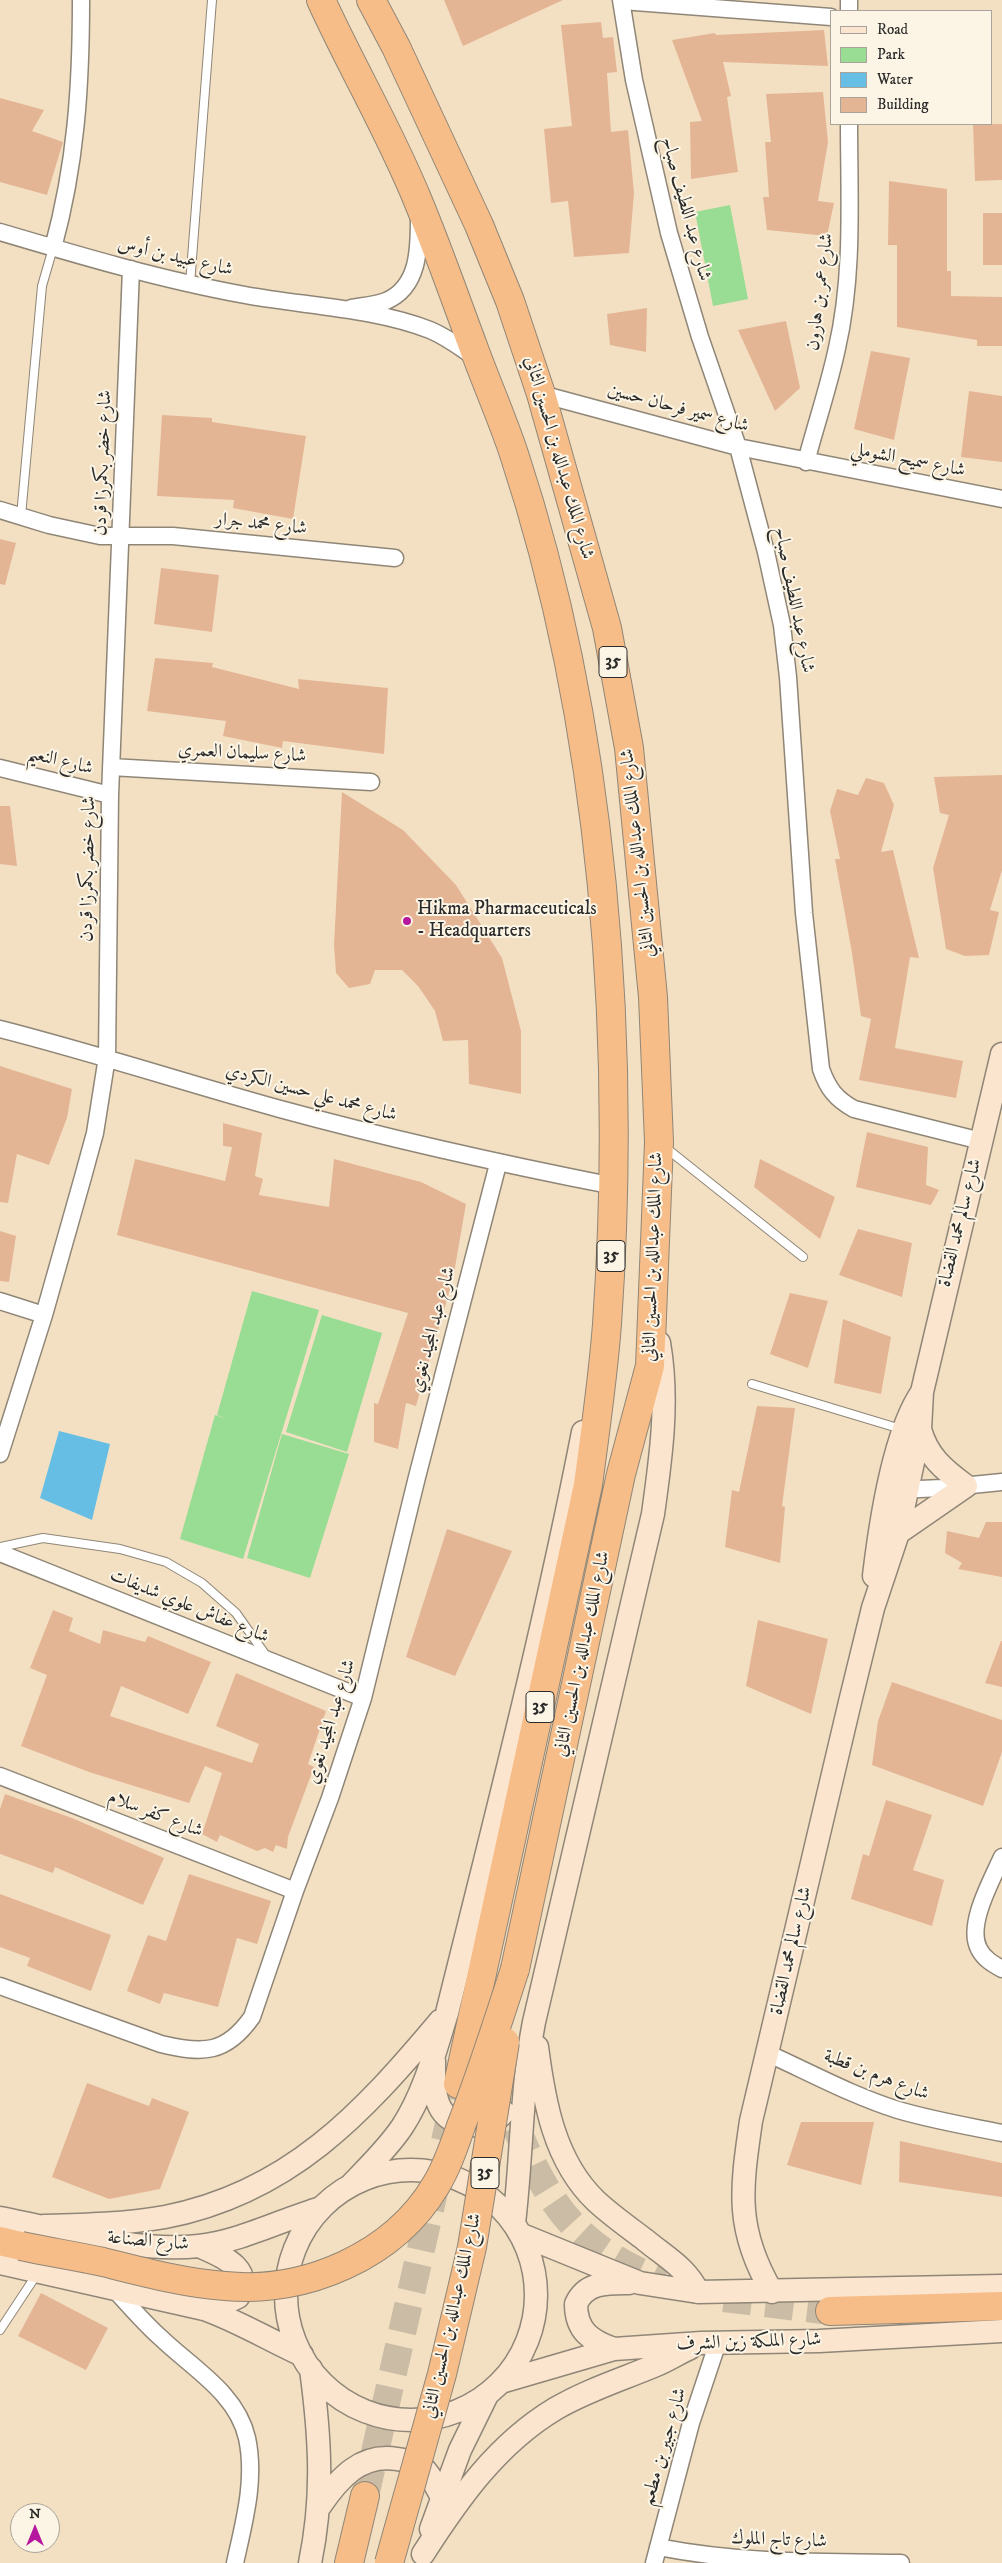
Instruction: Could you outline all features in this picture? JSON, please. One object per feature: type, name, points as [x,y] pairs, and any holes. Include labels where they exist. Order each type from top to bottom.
[{"type":"highway","name":"شارع الملك عبدالله بن الحسين الثاني","points":[[321,0],[378,114],[418,201],[514,453],[545,557],[575,688],[591,798],[610,990],[614,1186],[607,1326],[588,1485],[478,2013],[458,2084]]},
{"type":"highway","name":"شارع الملك عبدالله بن الحسين الثاني","points":[[371,0],[396,47],[479,225],[510,301],[541,394],[607,628],[629,748],[653,997],[659,1142],[650,1366],[621,1474],[515,1969],[472,2247],[444,2366],[389,2563]]},
{"type":"highway","points":[[11,2244],[169,2278],[225,2286],[257,2288],[313,2277],[368,2253],[407,2220],[436,2184],[475,2091],[515,1969]]},
{"type":"highway","points":[[830,2311],[1002,2306]]},
{"type":"highway","points":[[349,2563],[365,2496]]},
{"type":"main road","name":"شارع سالم محمد القضاة","points":[[873,1608],[872,1588],[875,1563],[898,1490],[1002,1054]]},
{"type":"main road","points":[[435,2053],[434,2080],[440,2110],[451,2121],[476,2125],[490,2124],[503,2114],[516,2095],[527,2056],[653,1514],[661,1454],[665,1393],[653,1306]]},
{"type":"main road","points":[[310,2563],[320,2506],[319,2450],[306,2362],[288,2318],[287,2278],[298,2240],[322,2208],[351,2185],[401,2129],[409,2116],[435,2053],[447,2013],[561,1538],[607,1326]]},
{"type":"main road","points":[[898,1533],[966,1486],[937,1463],[912,1430]]},
{"type":"main road","name":"شارع سالم محمد القضاة","points":[[772,2292],[759,2269],[749,2244],[744,2217],[743,2190],[751,2121],[769,2054],[873,1608],[898,1533],[898,1490]]},
{"type":"main road","points":[[44,2226],[116,2223],[166,2217],[216,2202],[262,2183],[316,2148],[363,2108],[406,2063],[447,2013]]},
{"type":"main road","points":[[534,2022],[543,2096],[565,2158],[595,2200],[678,2264],[688,2274],[698,2292]]},
{"type":"main road","points":[[518,2229],[527,2056]]},
{"type":"main road","points":[[351,2185],[377,2175],[405,2170],[447,2175],[484,2194],[518,2229],[532,2260],[536,2286],[535,2312],[529,2337],[518,2361],[494,2388],[460,2450],[422,2558]]},
{"type":"main road","name":"شارع الصناعة","points":[[0,2218],[128,2243],[158,2246],[199,2246],[243,2235],[322,2208]]},
{"type":"main road","points":[[518,2229],[640,2283]]},
{"type":"main road","points":[[199,2246],[229,2260],[237,2266],[242,2276],[238,2297],[219,2306],[204,2309]]},
{"type":"main road","points":[[0,2263],[204,2309],[234,2320],[306,2362],[327,2388],[347,2402],[370,2412],[394,2418],[418,2419],[443,2416],[466,2407],[494,2388]]},
{"type":"main road","points":[[614,2349],[588,2338],[578,2322],[576,2304],[587,2289],[597,2284],[640,2283],[698,2292],[1002,2286]]},
{"type":"main road","name":"شارع الملكة زين الشرف","points":[[494,2388],[614,2349],[709,2343],[819,2341],[1002,2331]]},
{"type":"main road","points":[[422,2558],[488,2463],[527,2428],[555,2409],[582,2395],[709,2343]]},
{"type":"main road","points":[[320,2506],[336,2484],[352,2469],[369,2459],[378,2458],[403,2459],[422,2468],[442,2497]]},
{"type":"street","points":[[54,248],[66,204],[78,120],[81,0]]},
{"type":"street","points":[[622,1],[830,17]]},
{"type":"street","name":"شارع عبد اللطيف صباح","points":[[622,1],[634,80],[669,234],[700,337],[738,447],[766,552],[783,634],[788,677],[804,913],[821,1069],[828,1088],[839,1101],[854,1109],[981,1141]]},
{"type":"street","name":"شارع عمر بن هارون","points":[[806,462],[837,348],[844,303],[850,238],[849,125]]},
{"type":"street","name":"شارع عبيد بن أوس","points":[[344,309],[386,301],[405,287],[410,280],[419,252],[418,201]]},
{"type":"street","name":"شارع عبيد بن أوس","points":[[0,232],[131,270],[190,284],[245,295],[344,309],[429,330],[443,336],[478,359]]},
{"type":"street","name":"شارع خضر بكمرزا قردن","points":[[0,1454],[44,1316],[95,1133],[107,1057],[110,795],[122,538],[131,270]]},
{"type":"street","name":"شارع سمير فرحان حسين","points":[[541,394],[738,447],[806,462]]},
{"type":"street","name":"شارع سميح الشوملي","points":[[806,462],[1002,499]]},
{"type":"street","name":"شارع محمد جرار","points":[[0,510],[79,532],[122,538],[173,536],[395,558]]},
{"type":"street","name":"شارع سليمان العمري","points":[[111,767],[371,782]]},
{"type":"street","name":"شارع النعيم","points":[[0,768],[110,795]]},
{"type":"street","name":"شارع محمد علي حسين الكردي","points":[[0,1029],[107,1057],[280,1109],[498,1164],[614,1186]]},
{"type":"street","name":"شارع عبد المجيد نغوي","points":[[0,1986],[162,2044],[187,2051],[205,2051],[221,2047],[239,2035],[252,2017],[295,1891],[330,1798],[362,1698],[498,1164]]},
{"type":"street","points":[[0,1301],[44,1316]]},
{"type":"street","points":[[898,1490],[1002,1482]]},
{"type":"street","name":"شارع عفاش علوي شديفات","points":[[0,1553],[362,1698]]},
{"type":"street","name":"شارع كفر سلام","points":[[0,1776],[295,1891]]},
{"type":"street","points":[[1002,1857],[979,1913],[974,1933],[978,1949],[986,1960],[1002,1969]]},
{"type":"street","name":"شارع هرم بن قطبة","points":[[769,2054],[897,2110],[1002,2133]]},
{"type":"street","points":[[114,2288],[162,2339],[220,2390],[231,2402],[240,2419],[246,2437],[250,2478],[247,2511],[235,2563]]},
{"type":"street","name":"شارع جبير بن مطعم","points":[[654,2563],[691,2423],[709,2343]]},
{"type":"street","name":"شارع تاج الملوك","points":[[658,2547],[710,2557],[749,2561],[901,2563]]},
{"type":"lane","points":[[190,284],[212,0]]},
{"type":"lane","points":[[21,516],[42,286],[54,248]]},
{"type":"lane","points":[[659,1142],[803,1257]]},
{"type":"lane","points":[[752,1384],[912,1430]]},
{"type":"lane","points":[[0,1547],[42,1538],[120,1549],[166,1562],[202,1583],[236,1613],[270,1661]]},
{"type":"lane","points":[[0,2330],[38,2272]]},
{"type":"green space","points":[[730,205],[748,299],[713,306],[695,212]]},
{"type":"green space","points":[[252,1291],[319,1310],[243,1559],[180,1539],[215,1415],[228,1419],[217,1415]]},
{"type":"green space","points":[[322,1315],[382,1333],[347,1452],[286,1432]]},
{"type":"green space","points":[[282,1434],[349,1454],[310,1578],[247,1558]]},
{"type":"water","points":[[59,1431],[110,1444],[92,1520],[40,1498]]},
{"type":"building","points":[[444,0],[563,0],[463,46]]},
{"type":"building","points":[[601,22],[603,38],[613,37],[617,72],[607,73],[611,132],[628,130],[634,193],[629,253],[574,257],[568,201],[551,203],[544,129],[572,126],[561,25]]},
{"type":"building","points":[[824,30],[828,66],[723,62],[731,96],[727,97],[738,172],[691,179],[690,122],[702,121],[672,40],[715,33],[716,35]]},
{"type":"building","points":[[823,92],[828,142],[818,201],[834,203],[827,236],[767,230],[763,197],[769,197],[765,142],[771,142],[766,94]]},
{"type":"building","points":[[0,98],[44,110],[32,131],[63,142],[47,195],[0,182]]},
{"type":"building","points":[[1002,124],[1002,180],[975,181],[973,125]]},
{"type":"building","points":[[889,181],[947,189],[947,271],[951,271],[951,296],[1002,297],[1002,346],[977,346],[977,340],[897,327],[897,245],[888,245]]},
{"type":"building","points":[[983,213],[1002,213],[1002,265],[983,265]]},
{"type":"building","points":[[647,308],[646,352],[610,345],[607,314]]},
{"type":"building","points":[[786,321],[800,388],[775,411],[738,330]]},
{"type":"building","points":[[871,351],[910,358],[894,440],[854,429]]},
{"type":"building","points":[[969,391],[1002,396],[1002,462],[961,457]]},
{"type":"building","points":[[162,415],[212,418],[212,422],[306,436],[293,519],[233,508],[234,500],[157,496]]},
{"type":"building","points":[[0,539],[16,543],[5,585],[0,584]]},
{"type":"building","points":[[161,568],[219,575],[212,632],[154,624]]},
{"type":"building","points":[[155,658],[213,663],[212,667],[299,689],[298,679],[388,688],[384,754],[283,741],[282,748],[223,736],[226,721],[147,711]]},
{"type":"building","points":[[1002,775],[1002,870],[990,910],[999,912],[989,955],[965,956],[946,949],[933,868],[949,815],[940,813],[934,777]]},
{"type":"building","points":[[866,778],[884,783],[894,805],[881,852],[893,850],[919,958],[910,957],[895,1048],[963,1061],[956,1098],[859,1080],[871,1019],[861,1016],[835,859],[840,859],[830,811],[837,789],[858,795]]},
{"type":"building","name":"Hikma Pharmaceuticals - Headquarters","points":[[342,792],[403,830],[456,885],[502,958],[521,1031],[521,1094],[469,1084],[468,1040],[443,1041],[435,1011],[418,986],[402,970],[375,970],[370,984],[349,988],[336,973],[334,945]]},
{"type":"building","points":[[0,806],[10,806],[17,866],[0,864]]},
{"type":"building","points":[[0,1066],[72,1089],[67,1118],[49,1165],[17,1154],[8,1203],[0,1202]]},
{"type":"building","points":[[223,1123],[262,1133],[255,1176],[263,1179],[259,1195],[329,1207],[334,1159],[421,1182],[466,1204],[453,1279],[416,1406],[406,1403],[398,1449],[374,1442],[374,1403],[378,1404],[408,1313],[117,1235],[135,1159],[225,1181],[232,1147],[223,1146]]},
{"type":"building","points":[[867,1132],[928,1147],[926,1185],[939,1190],[931,1205],[856,1187]]},
{"type":"building","points":[[760,1159],[835,1197],[820,1239],[754,1187]]},
{"type":"building","points":[[858,1229],[912,1243],[902,1297],[839,1275]]},
{"type":"building","points":[[0,1231],[16,1236],[9,1282],[0,1281]]},
{"type":"building","points":[[790,1293],[828,1301],[808,1368],[770,1354]]},
{"type":"building","points":[[843,1319],[891,1337],[881,1394],[834,1383]]},
{"type":"building","points":[[757,1406],[795,1408],[782,1506],[785,1507],[780,1563],[725,1547],[732,1490],[739,1492]]},
{"type":"building","points":[[986,1522],[1002,1522],[1002,1577],[958,1569],[962,1563],[945,1553],[947,1531],[979,1538]]},
{"type":"building","points":[[447,1529],[512,1551],[455,1676],[406,1657]]},
{"type":"building","points":[[53,1610],[73,1618],[69,1631],[100,1644],[103,1630],[145,1642],[148,1636],[211,1662],[188,1714],[121,1686],[110,1716],[252,1763],[259,1744],[216,1726],[236,1673],[326,1711],[308,1764],[314,1767],[288,1837],[287,1849],[276,1845],[273,1852],[265,1848],[257,1851],[220,1835],[217,1842],[202,1834],[222,1773],[205,1766],[189,1803],[89,1772],[21,1746],[47,1675],[30,1668]]},
{"type":"building","points":[[758,1620],[828,1639],[811,1714],[746,1686]]},
{"type":"building","points":[[1002,1641],[1002,1687],[985,1683]]},
{"type":"building","points":[[892,1682],[1002,1720],[1002,1752],[983,1806],[872,1765],[878,1721]]},
{"type":"building","points":[[5,1794],[72,1818],[164,1858],[143,1905],[55,1867],[53,1873],[0,1854],[0,1809]]},
{"type":"building","points":[[886,1800],[932,1815],[913,1870],[944,1880],[932,1926],[851,1899],[863,1854],[869,1856]]},
{"type":"building","points":[[189,1874],[271,1901],[257,1944],[237,1938],[218,2007],[164,1993],[160,2004],[127,1991],[148,1935],[166,1941]]},
{"type":"building","points":[[0,1894],[111,1935],[91,1991],[27,1966],[30,1958],[0,1947]]},
{"type":"building","points":[[87,2083],[149,2106],[152,2098],[189,2112],[160,2189],[109,2199],[52,2177]]},
{"type":"building","points":[[801,2122],[874,2122],[861,2185],[787,2165]]},
{"type":"building","points":[[900,2141],[1002,2163],[1002,2197],[899,2182]]},
{"type":"building","points":[[41,2293],[108,2328],[86,2370],[18,2336]]},
{"type":"tunnel","points":[[445,2141],[458,2084]]},
{"type":"tunnel","points":[[516,2127],[542,2181],[555,2203],[570,2222],[609,2255],[633,2269],[663,2282]]},
{"type":"tunnel","points":[[365,2496],[436,2183]]},
{"type":"tunnel","points":[[724,2298],[830,2311]]},
{"type":"place","name":"Hikma Pharmaceuticals - Headquarters","points":[[407,921]]}]
